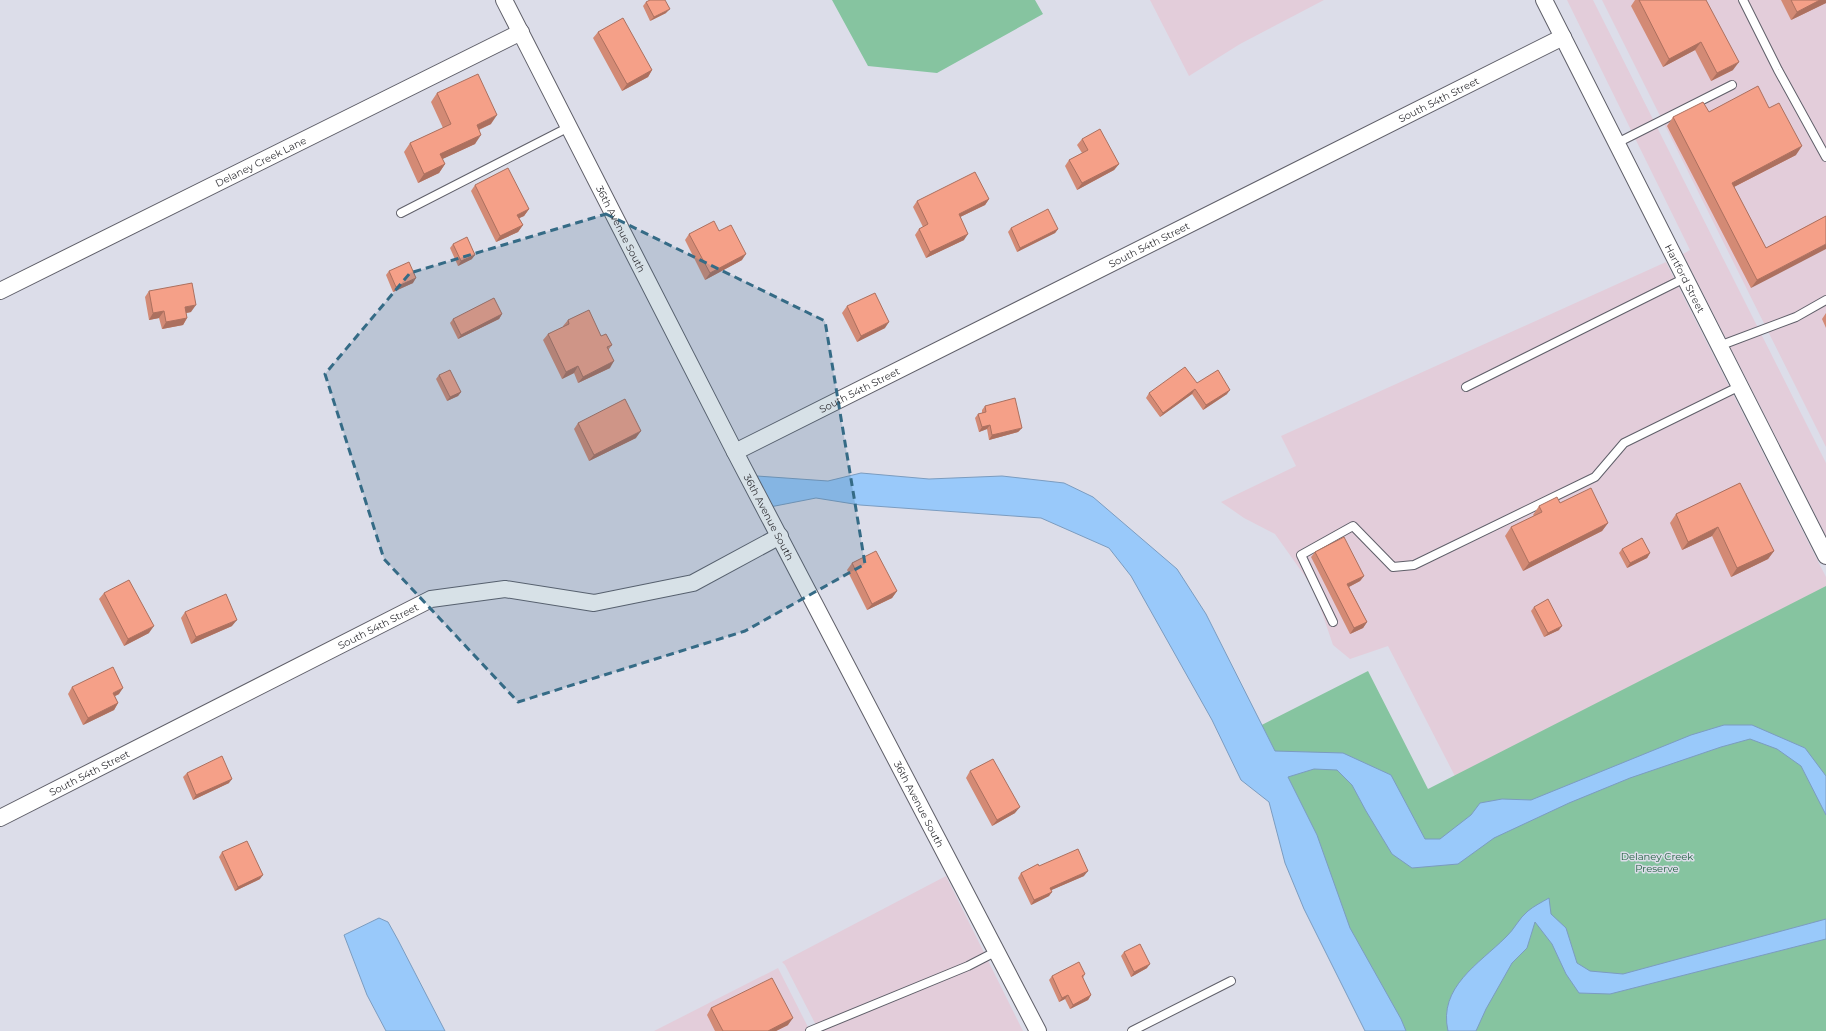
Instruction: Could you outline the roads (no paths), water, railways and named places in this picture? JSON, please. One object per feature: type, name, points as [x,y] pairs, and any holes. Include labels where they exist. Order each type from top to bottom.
[{"type":"street","name":"36th Avenue South","points":[[504,0],[735,452],[1038,1031]]},
{"type":"street","name":"Hartford Street","points":[[1544,0],[1826,556]]},
{"type":"street","name":"Delaney Creek Lane","points":[[0,291],[521,32]]},
{"type":"street","name":"South 54th Street","points":[[735,452],[1563,37]]},
{"type":"street","name":"South 54th Street","points":[[0,818],[431,599],[505,589],[594,603],[693,583],[780,536]]},
{"type":"lane","points":[[1743,0],[1778,70],[1826,157]]},
{"type":"lane","points":[[1617,143],[1732,85]]},
{"type":"lane","points":[[401,213],[569,127]]},
{"type":"lane","points":[[1466,387],[1685,278]]},
{"type":"lane","points":[[1719,346],[1796,317],[1826,300]]},
{"type":"lane","points":[[1334,622],[1301,555],[1354,526],[1393,568],[1414,565],[1595,477],[1624,443],[1740,386]]},
{"type":"lane","points":[[810,1031],[968,966],[997,951]]},
{"type":"lane","points":[[1132,1031],[1231,981]]},
{"type":"water","points":[[861,473],[929,479],[1002,476],[1064,483],[1093,497],[1177,569],[1206,614],[1275,751],[1343,753],[1391,775],[1425,839],[1440,839],[1471,815],[1480,803],[1502,799],[1531,800],[1691,735],[1724,725],[1752,725],[1805,748],[1826,776],[1826,815],[1801,766],[1777,749],[1750,739],[1721,747],[1630,778],[1569,803],[1494,838],[1458,864],[1412,868],[1392,854],[1352,785],[1337,770],[1314,769],[1288,777],[1317,835],[1350,928],[1401,1019],[1406,1031],[1365,1031],[1304,909],[1285,863],[1269,802],[1241,780],[1212,720],[1131,576],[1109,548],[1041,518],[860,505],[816,498],[770,507],[757,476],[828,481]]},
{"type":"water","points":[[1549,898],[1551,914],[1566,928],[1577,963],[1590,971],[1623,974],[1826,919],[1826,939],[1610,994],[1579,993],[1566,974],[1552,944],[1535,922],[1527,948],[1512,963],[1486,1009],[1476,1031],[1448,1031],[1447,1015],[1449,1002],[1455,989],[1463,978],[1509,934],[1525,914],[1533,907]]},
{"type":"water","points":[[379,918],[388,922],[445,1031],[386,1031],[367,995],[344,935]]},
{"type":"park label","name":"Delaney Creek Preserve","points":[[1657,862]]}]
